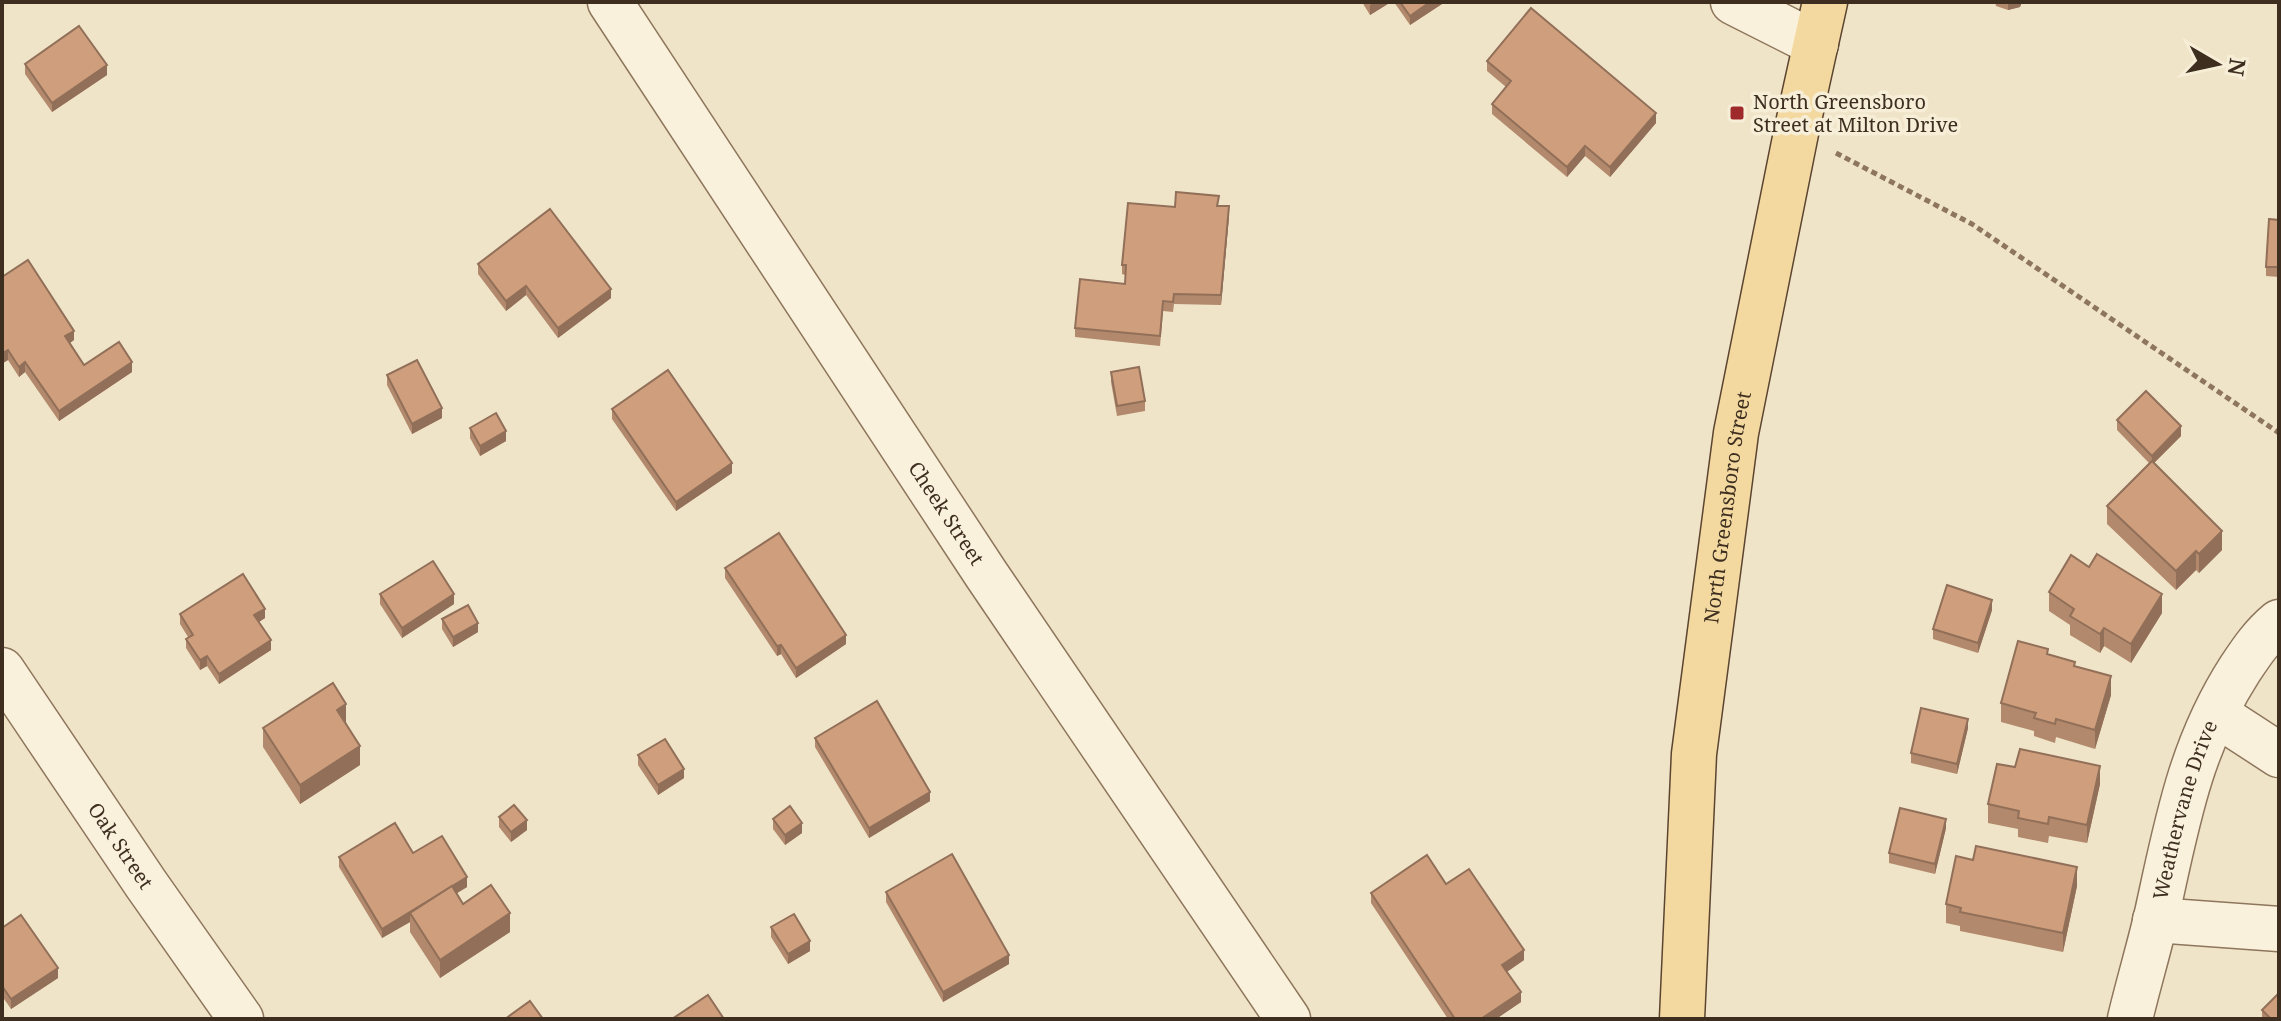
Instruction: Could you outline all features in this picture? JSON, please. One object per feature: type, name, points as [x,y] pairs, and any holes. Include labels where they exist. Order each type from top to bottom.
[{"type":"main road","name":"North Greensboro Street","points":[[1682,1019],[1694,754],[1736,433],[1825,2]]},
{"type":"street","name":"Cheek Street","points":[[610,2],[986,574],[1288,1019]]},
{"type":"street","points":[[1733,2],[1816,44]]},
{"type":"street","name":"Weathervane Drive","points":[[2130,1019],[2177,814],[2194,759],[2228,689],[2263,635],[2279,622]]},
{"type":"street","name":"Oak Street","points":[[2,670],[241,1019]]},
{"type":"street","points":[[2216,714],[2279,755]]},
{"type":"street","points":[[2155,920],[2279,929]]},
{"type":"path","points":[[1796,133],[1972,224],[2279,433]]},
{"type":"building","points":[[1400,2],[1430,2],[1410,16]]},
{"type":"building","points":[[1531,8],[1656,113],[1610,167],[1585,146],[1567,167],[1492,104],[1511,81],[1487,61]]},
{"type":"building","points":[[79,26],[107,65],[52,103],[25,64]]},
{"type":"building","points":[[1176,192],[1219,196],[1217,206],[1229,206],[1221,295],[1174,294],[1173,302],[1163,301],[1160,336],[1075,328],[1080,279],[1125,284],[1126,265],[1122,265],[1128,203],[1175,207]]},
{"type":"building","points":[[550,209],[611,289],[558,328],[526,286],[506,301],[478,264]]},
{"type":"building","points":[[2269,219],[2279,220],[2279,267],[2266,267]]},
{"type":"building","points":[[28,260],[74,331],[65,336],[84,365],[119,342],[132,362],[59,411],[25,362],[19,367],[8,350],[2,351],[2,277]]},
{"type":"building","points":[[417,360],[442,408],[412,424],[387,375]]},
{"type":"building","points":[[1139,367],[1145,401],[1117,406],[1111,372]]},
{"type":"building","points":[[668,370],[732,463],[676,502],[612,409]]},
{"type":"building","points":[[2146,391],[2181,426],[2152,456],[2117,420]]},
{"type":"building","points":[[496,413],[506,431],[480,446],[470,428]]},
{"type":"building","points":[[2152,461],[2222,531],[2176,571],[2107,506]]},
{"type":"building","points":[[779,533],[846,635],[796,668],[781,645],[777,646],[725,568]]},
{"type":"building","points":[[2097,554],[2162,594],[2131,644],[2104,628],[2100,634],[2070,616],[2074,609],[2049,592],[2071,555],[2089,567]]},
{"type":"building","points":[[433,561],[454,594],[402,628],[380,594]]},
{"type":"building","points":[[243,574],[265,609],[254,615],[271,640],[219,674],[207,656],[200,660],[186,639],[193,635],[180,614]]},
{"type":"building","points":[[1947,585],[1992,600],[1978,643],[1933,629]]},
{"type":"building","points":[[468,605],[478,623],[453,637],[442,619]]},
{"type":"building","points":[[2018,641],[2048,649],[2047,654],[2075,662],[2074,666],[2111,676],[2095,730],[2056,719],[2055,724],[2034,718],[2036,713],[2001,703]]},
{"type":"building","points":[[333,683],[346,704],[337,710],[360,746],[300,785],[263,728]]},
{"type":"building","points":[[877,701],[930,792],[869,828],[815,738]]},
{"type":"building","points":[[1921,708],[1968,719],[1957,764],[1911,753]]},
{"type":"building","points":[[665,739],[684,769],[658,785],[638,755]]},
{"type":"building","points":[[2020,749],[2100,766],[2087,825],[2049,817],[2048,824],[2018,818],[2019,811],[1988,804],[1997,764],[2015,767]]},
{"type":"building","points":[[514,805],[527,820],[511,832],[499,817]]},
{"type":"building","points":[[790,806],[802,823],[785,835],[773,819]]},
{"type":"building","points":[[1900,808],[1946,819],[1935,864],[1889,853]]},
{"type":"building","points":[[395,823],[413,853],[442,836],[467,877],[382,929],[339,857]]},
{"type":"building","points":[[1976,846],[2077,867],[2063,933],[1960,912],[1961,908],[1946,904],[1956,856],[1973,860]]},
{"type":"building","points":[[952,854],[1009,955],[943,992],[886,892]]},
{"type":"building","points":[[1427,855],[1446,884],[1469,869],[1524,950],[1502,965],[1521,992],[1481,1019],[1455,1019],[1371,893]]},
{"type":"building","points":[[491,885],[510,913],[440,960],[410,913],[452,886],[463,904]]},
{"type":"building","points":[[794,914],[810,941],[788,954],[771,927]]},
{"type":"building","points":[[21,915],[58,968],[11,999],[2,986],[2,928]]},
{"type":"building","points":[[2279,993],[2279,1019],[2270,1019],[2262,1010]]},
{"type":"building","points":[[708,995],[724,1019],[672,1019]]},
{"type":"building","points":[[530,1001],[543,1019],[505,1019]]},
{"type":"place","name":"North Greensboro Street at Milton Drive","points":[[1737,113]]}]
